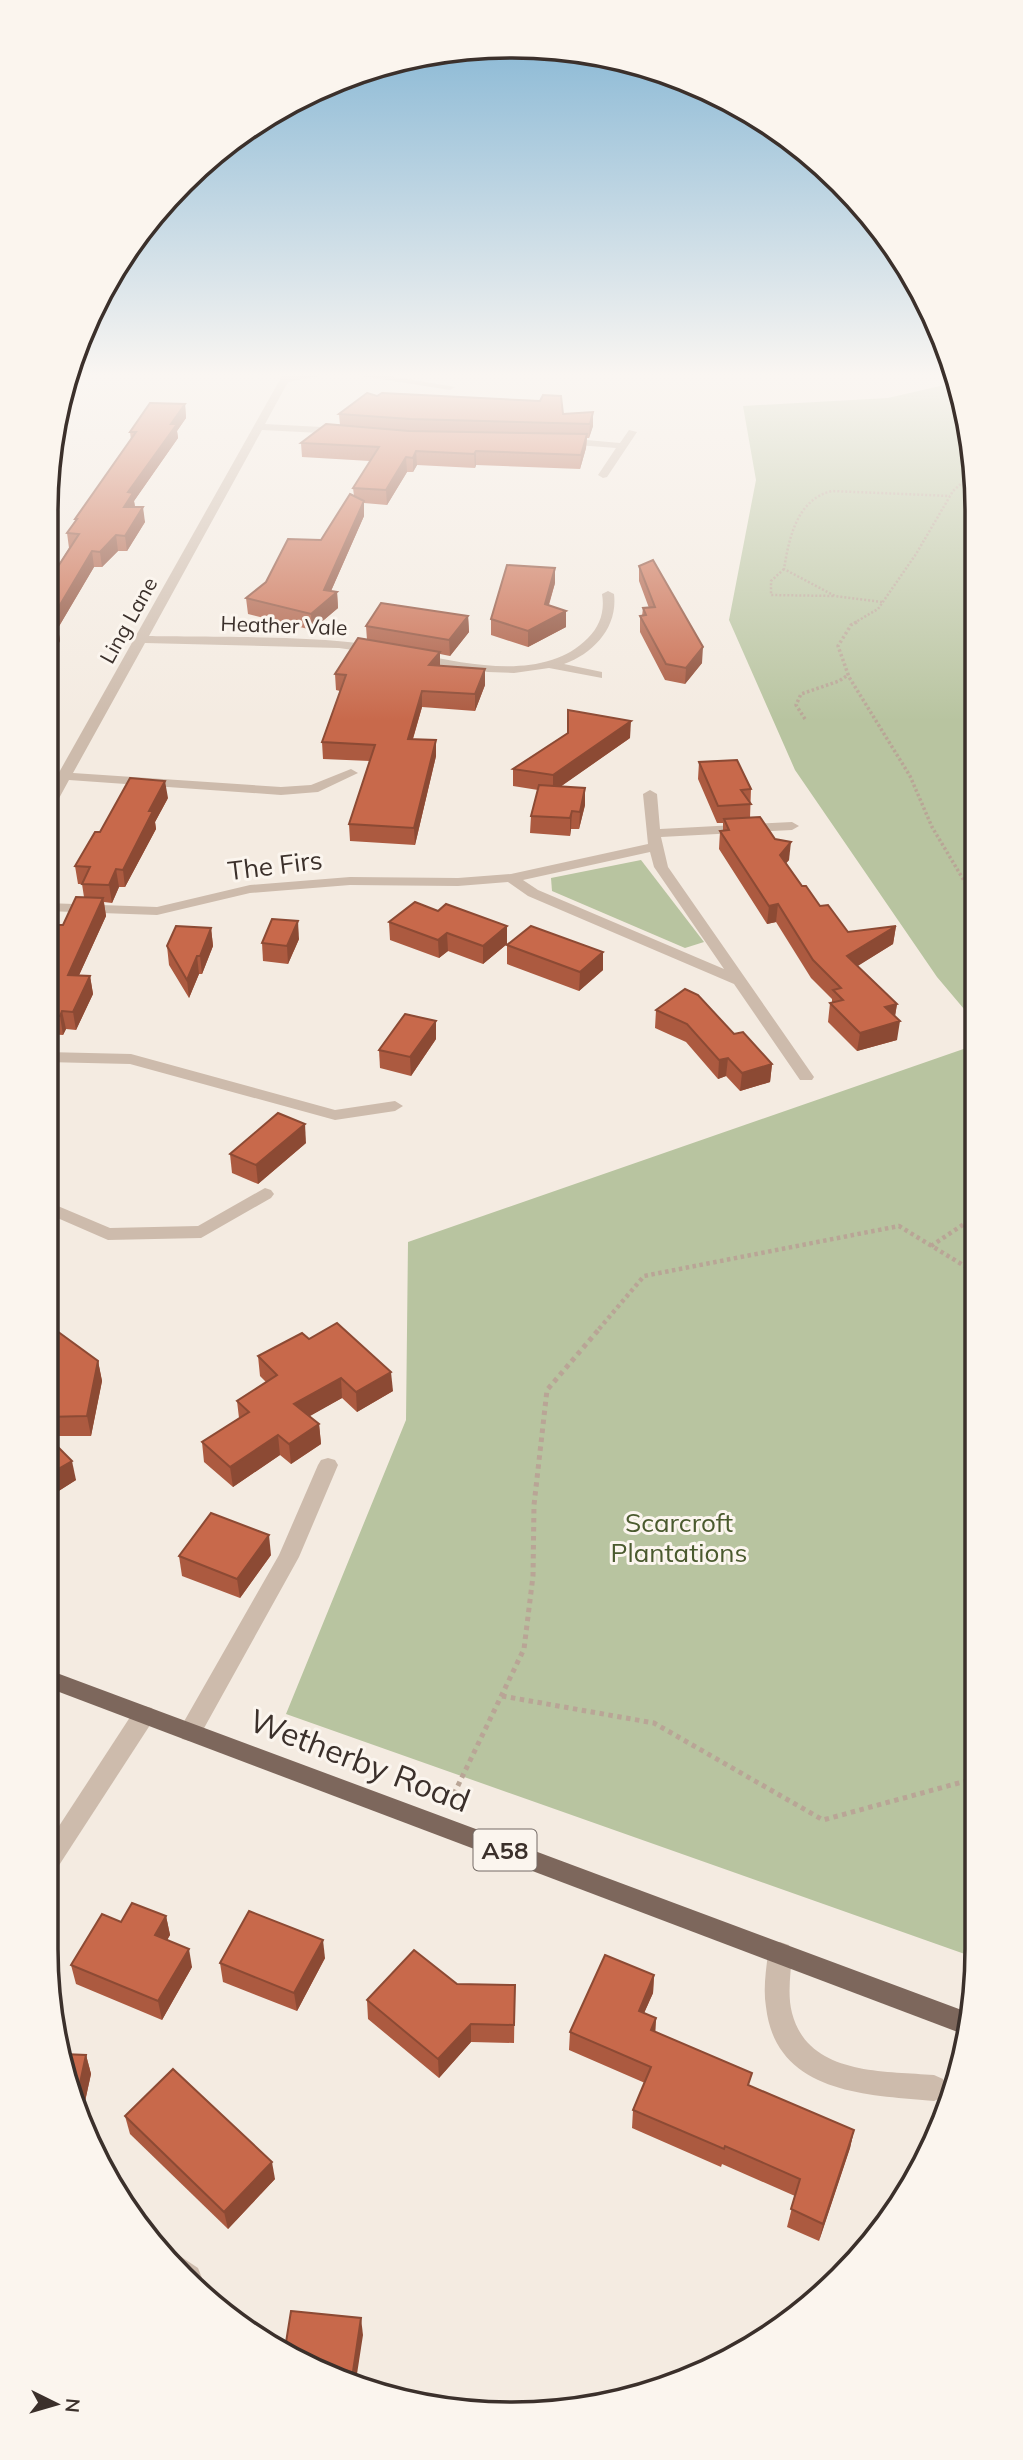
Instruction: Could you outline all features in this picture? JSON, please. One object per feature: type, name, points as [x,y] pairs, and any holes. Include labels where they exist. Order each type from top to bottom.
[{"type":"main road","name":"Wetherby Road","points":[[58,1682],[959,2021]]},
{"type":"street","name":"Ling Lane","points":[[58,787],[224,491]]},
{"type":"street","points":[[552,666],[574,658],[593,642],[608,618],[608,594]]},
{"type":"street","name":"Heather Vale","points":[[140,639],[339,644],[385,651]]},
{"type":"street","points":[[411,657],[476,667],[552,666],[598,676]]},
{"type":"street","points":[[64,776],[281,791],[313,789],[351,774]]},
{"type":"street","points":[[650,794],[654,840],[662,867],[806,1077]]},
{"type":"street","name":"The Firs","points":[[58,907],[157,911],[271,886],[350,881],[458,882],[512,878],[654,840],[792,826]]},
{"type":"street","points":[[512,878],[533,893],[740,981]]},
{"type":"street","points":[[58,1057],[131,1059],[335,1115],[395,1106]]},
{"type":"street","points":[[58,1213],[108,1234],[201,1232],[265,1194]]},
{"type":"street","points":[[190,1732],[289,1557],[328,1465]]},
{"type":"street","points":[[58,1847],[144,1714]]},
{"type":"street","points":[[780,1953],[778,2012],[792,2043],[812,2067],[842,2080],[934,2088]]},
{"type":"path","points":[[954,491],[916,554],[878,609],[851,625],[838,646],[848,674],[910,776],[932,827],[965,882]]},
{"type":"path","points":[[883,602],[835,596],[771,595],[771,581],[783,569],[797,519],[823,492],[905,492],[950,496]]},
{"type":"path","points":[[783,569],[835,596]]},
{"type":"path","points":[[805,719],[796,705],[801,694],[839,681],[848,674]]},
{"type":"path","points":[[931,1245],[965,1223]]},
{"type":"path","points":[[439,1825],[524,1649],[533,1576],[534,1504],[547,1390],[644,1276],[898,1226],[965,1266]]},
{"type":"path","points":[[502,1696],[654,1723],[823,1820],[965,1781]]},
{"type":"green space","points":[[754,491],[964,491],[965,1010],[937,977],[795,770],[729,620]]},
{"type":"green space","points":[[641,860],[704,942],[685,948],[552,891],[551,878]]},
{"type":"green space","name":"Scarcroft Plantations","points":[[965,1048],[965,1954],[286,1714],[406,1420],[408,1242]]},
{"type":"building","points":[[95,491],[129,491],[133,493],[124,507],[143,507],[125,536],[116,535],[100,552],[92,551],[58,608],[58,566],[79,534],[67,533]]},
{"type":"building","points":[[350,494],[364,501],[324,590],[337,592],[311,614],[246,598],[266,582],[288,539],[321,540]]},
{"type":"building","points":[[653,560],[703,647],[686,668],[666,664],[640,616],[646,615],[643,608],[655,607],[639,566]]},
{"type":"building","points":[[507,565],[555,568],[545,604],[566,611],[528,631],[491,619]]},
{"type":"building","points":[[381,603],[468,616],[449,640],[366,626]]},
{"type":"building","points":[[358,638],[440,652],[429,665],[485,669],[475,694],[422,691],[408,739],[436,740],[414,828],[349,824],[375,745],[322,742],[346,675],[335,674]]},
{"type":"building","points":[[568,710],[631,721],[553,775],[513,769],[568,733]]},
{"type":"building","points":[[737,760],[751,789],[741,790],[751,804],[718,806],[699,762]]},
{"type":"building","points":[[130,778],[165,781],[123,870],[116,869],[109,885],[82,884],[90,867],[75,866],[95,832],[100,832]]},
{"type":"building","points":[[539,785],[585,788],[580,812],[572,811],[570,818],[531,816]]},
{"type":"building","points":[[760,817],[775,839],[791,842],[780,855],[802,886],[806,886],[820,906],[828,905],[848,932],[896,926],[847,956],[897,1004],[885,1007],[900,1021],[860,1033],[830,1003],[843,1000],[833,990],[841,988],[813,960],[778,904],[769,906],[720,831],[729,830],[724,819]]},
{"type":"building","points":[[76,897],[103,898],[68,975],[90,976],[73,1012],[62,1011],[58,1016],[58,925],[63,925]]},
{"type":"building","points":[[415,902],[438,911],[446,904],[507,926],[483,946],[447,933],[438,940],[389,922]]},
{"type":"building","points":[[272,919],[298,921],[287,946],[262,943]]},
{"type":"building","points":[[176,926],[211,928],[187,980],[167,946]]},
{"type":"building","points":[[531,926],[603,952],[580,972],[507,945]]},
{"type":"building","points":[[685,989],[698,995],[734,1034],[743,1032],[772,1064],[742,1073],[728,1058],[719,1060],[687,1024],[656,1010]]},
{"type":"building","points":[[405,1014],[436,1021],[410,1057],[379,1050]]},
{"type":"building","points":[[278,1113],[305,1124],[256,1165],[230,1154]]},
{"type":"building","points":[[337,1323],[391,1372],[356,1392],[341,1378],[294,1404],[319,1424],[289,1444],[278,1435],[230,1467],[202,1442],[249,1412],[237,1401],[277,1375],[258,1356],[302,1333],[309,1339]]},
{"type":"building","points":[[58,1332],[98,1361],[87,1416],[58,1417]]},
{"type":"building","points":[[58,1447],[72,1461],[58,1469]]},
{"type":"building","points":[[211,1513],[269,1535],[237,1579],[179,1556]]},
{"type":"building","points":[[132,1903],[166,1916],[155,1935],[189,1949],[158,2001],[71,1965],[102,1914],[121,1922]]},
{"type":"building","points":[[249,1911],[323,1940],[294,1993],[220,1963]]},
{"type":"building","points":[[414,1950],[457,1984],[515,1985],[514,2025],[471,2024],[438,2059],[367,2000]]},
{"type":"building","points":[[605,1955],[654,1975],[639,2011],[656,2018],[651,2030],[752,2073],[748,2085],[854,2130],[823,2224],[791,2209],[800,2179],[633,2110],[651,2067],[570,2032]]},
{"type":"building","points":[[70,2054],[86,2055],[79,2086]]},
{"type":"building","points":[[173,2069],[272,2162],[224,2212],[125,2116]]},
{"type":"building","points":[[291,2311],[361,2318],[353,2373],[286,2342]]}]
